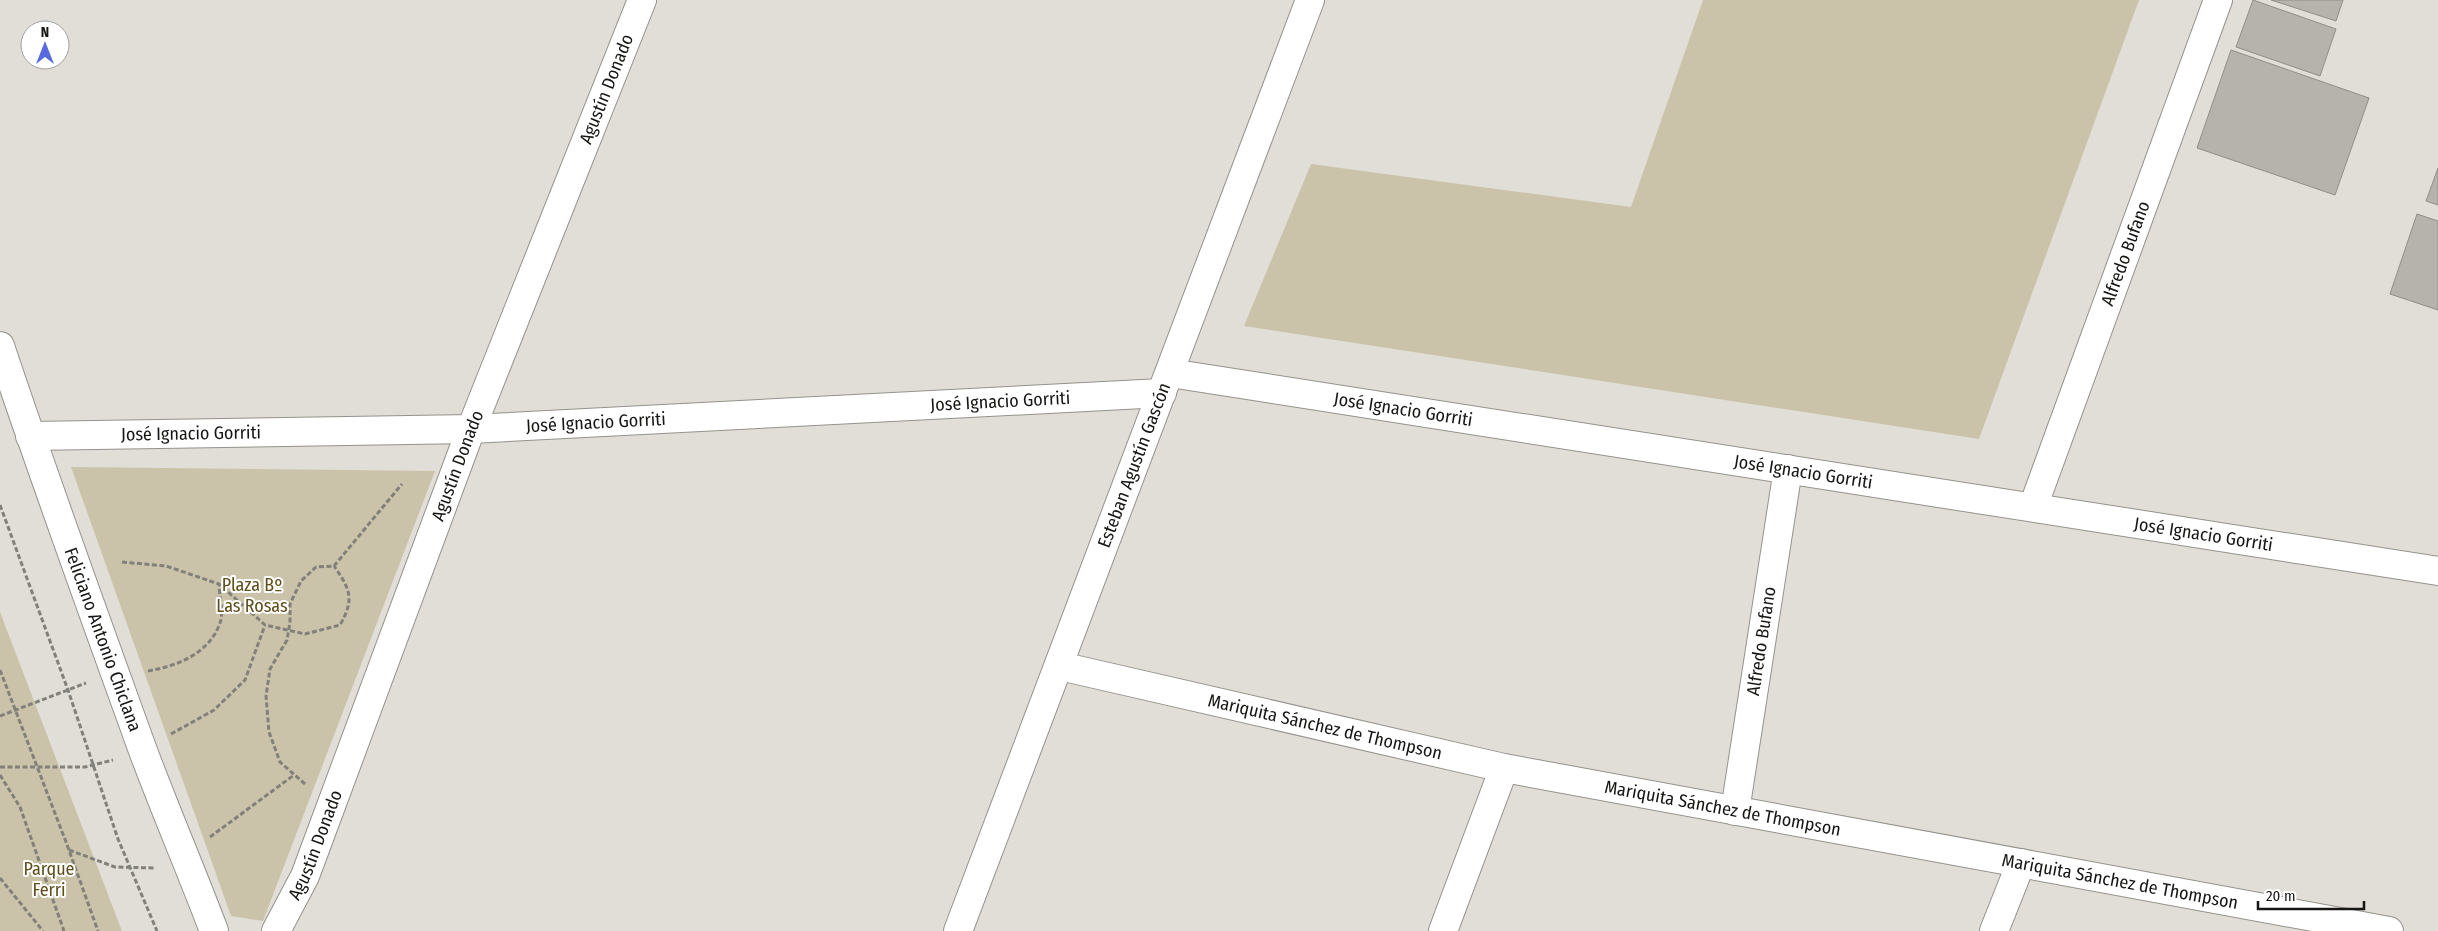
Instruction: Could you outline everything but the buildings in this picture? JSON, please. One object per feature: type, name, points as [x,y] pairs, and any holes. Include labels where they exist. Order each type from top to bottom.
[{"type":"street","name":"Agustín Donado","points":[[276,931],[305,876],[471,429],[642,0]]},
{"type":"street","name":"Esteban Agustín Gascón","points":[[958,931],[1060,666],[1310,0]]},
{"type":"street","name":"Alfredo Bufano","points":[[2033,507],[2218,0]]},
{"type":"street","name":"Feliciano Antonio Chiclana","points":[[0,346],[30,436],[143,750],[214,931]]},
{"type":"street","name":"José Ignacio Gorriti","points":[[30,436],[471,429],[1166,383],[1788,469],[2438,571]]},
{"type":"street","name":"Alfredo Bufano","points":[[1735,811],[1788,469]]},
{"type":"street","name":"Mariquita Sánchez de Thompson","points":[[1060,666],[1504,768],[2389,931]]},
{"type":"street","points":[[1443,931],[1504,768]]},
{"type":"street","points":[[1994,931],[2021,863]]},
{"type":"path","points":[[305,784],[280,762],[269,732],[266,696],[270,668],[286,640],[290,604],[301,581],[316,567],[334,566],[402,484]]},
{"type":"path","points":[[0,506],[68,690],[118,839],[157,931]]},
{"type":"path","points":[[0,526],[5,522]]},
{"type":"path","points":[[122,562],[166,566],[219,584],[265,625],[305,634],[340,625],[349,610],[348,587],[334,566]]},
{"type":"path","points":[[0,670],[98,931]]},
{"type":"path","points":[[0,775],[20,807],[64,931]]},
{"type":"path","points":[[0,878],[43,931]]},
{"type":"green space","points":[[1703,0],[2139,0],[1979,439],[1244,326],[1311,164],[1631,207]]},
{"type":"green space","name":"Plaza Bº Las Rosas","points":[[71,467],[435,471],[263,921],[231,916]]},
{"type":"green space","name":"Parque Ferri","points":[[0,612],[122,931],[0,931]]}]
